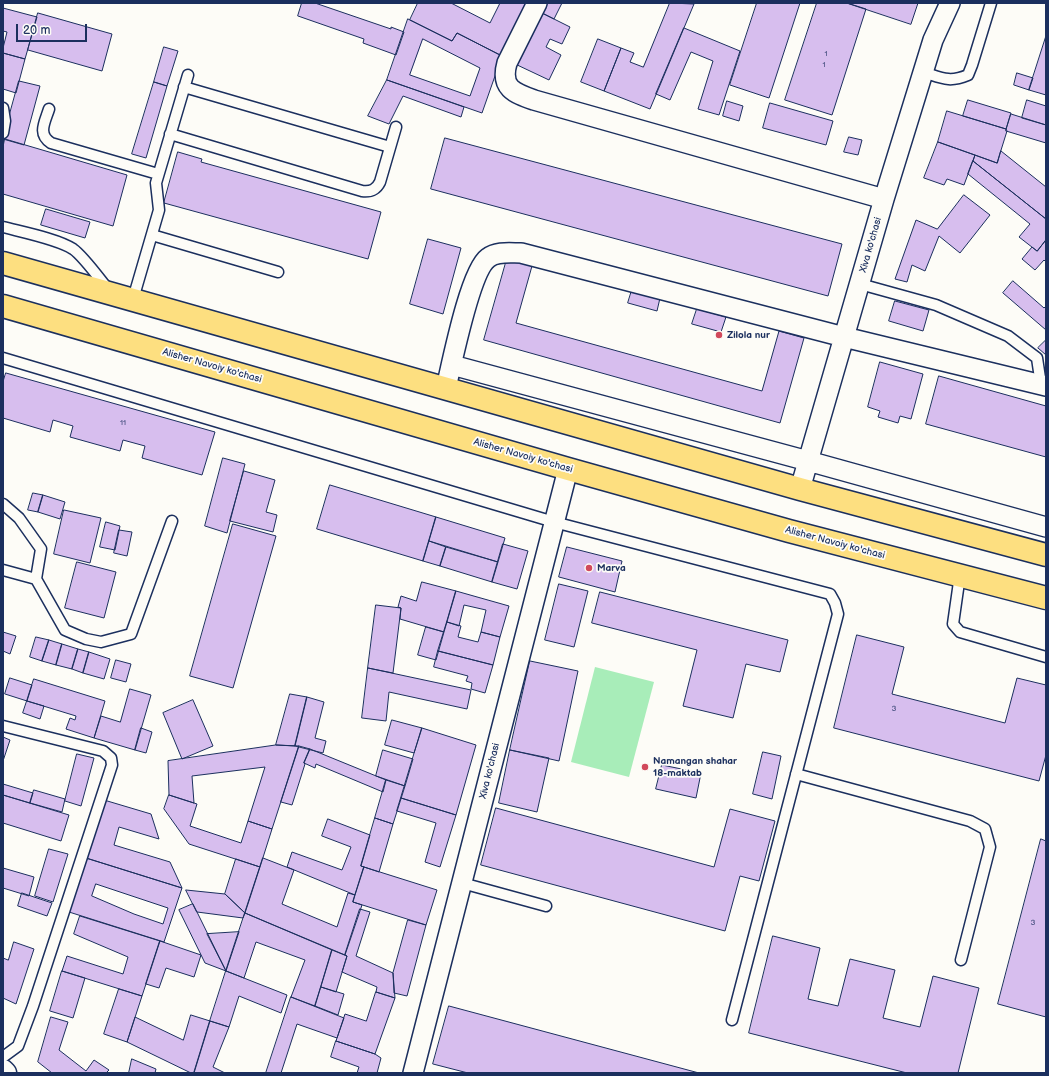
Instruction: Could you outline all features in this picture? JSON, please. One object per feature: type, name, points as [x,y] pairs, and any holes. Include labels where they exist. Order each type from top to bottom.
[{"type":"main road","points":[[3,263],[800,489],[1046,555]]},
{"type":"main road","name":"Alisher Navoiy ko'chasi","points":[[3,306],[568,469],[789,530],[1046,598]]},
{"type":"street","points":[[537,3],[507,63],[504,73],[506,83],[512,91],[534,100],[884,199]]},
{"type":"street","name":"Xiva ko'chasi","points":[[800,489],[884,199],[923,72],[933,40],[950,3]]},
{"type":"street","points":[[446,388],[471,288],[480,268],[488,258],[501,252],[521,253],[844,337],[1043,385]]},
{"type":"street","points":[[452,365],[1046,527]]},
{"type":"street","name":"Xiva ko'chasi","points":[[413,1073],[568,469]]},
{"type":"lane","points":[[923,72],[946,79],[957,80],[968,75],[991,3]]},
{"type":"lane","points":[[132,299],[159,210],[156,183],[158,174],[188,75]]},
{"type":"lane","points":[[184,87],[390,148]]},
{"type":"lane","points":[[3,108],[5,121],[3,133]]},
{"type":"lane","points":[[49,109],[43,127],[45,139],[52,143],[158,174]]},
{"type":"lane","points":[[170,134],[369,192],[376,188],[380,182],[396,127]]},
{"type":"lane","points":[[3,227],[53,240],[74,250],[112,293]]},
{"type":"lane","points":[[152,235],[278,272]]},
{"type":"lane","points":[[860,284],[936,305],[1008,336],[1037,358],[1043,385]]},
{"type":"lane","points":[[3,358],[554,522],[830,594],[838,614],[732,1020]]},
{"type":"lane","points":[[3,504],[19,518],[41,549],[36,579],[66,630],[86,638],[102,642],[131,634],[172,520]]},
{"type":"lane","points":[[3,570],[36,579]]},
{"type":"lane","points":[[960,575],[953,624],[960,632],[1046,657]]},
{"type":"lane","points":[[3,726],[103,750],[111,758],[112,765],[33,1006],[18,1046],[3,1057]]},
{"type":"lane","points":[[796,774],[970,820],[985,829],[990,847],[961,960]]},
{"type":"lane","points":[[462,883],[546,906]]},
{"type":"green space","points":[[595,667],[654,682],[629,777],[571,762]]},
{"type":"building","points":[[302,3],[315,3],[404,32],[396,55],[363,43],[364,39],[298,16]]},
{"type":"building","points":[[418,3],[451,3],[490,23],[500,3],[529,3],[502,56],[457,33],[452,41],[410,20]]},
{"type":"building","points":[[542,3],[562,3],[554,19],[538,11]]},
{"type":"building","points":[[670,3],[694,4],[650,109],[604,91],[621,48],[634,53],[630,62],[643,67]]},
{"type":"building","points":[[757,3],[800,3],[769,98],[730,85]]},
{"type":"building","points":[[817,3],[847,3],[866,9],[832,115],[785,100]]},
{"type":"building","points":[[847,3],[918,3],[911,24]]},
{"type":"building","points":[[3,8],[37,17],[25,59],[3,53],[7,32],[3,31]]},
{"type":"building","points":[[538,11],[570,27],[562,44],[550,39],[546,47],[561,55],[549,80],[513,63]]},
{"type":"building","points":[[38,13],[112,34],[102,71],[28,50]]},
{"type":"building","points":[[408,19],[452,41],[457,33],[502,56],[482,113],[387,80]],"holes":[[[423,39],[480,68],[470,96],[410,75]]]},
{"type":"building","points":[[684,28],[740,51],[719,115],[698,109],[713,61],[691,52],[670,100],[656,94]]},
{"type":"building","points":[[1046,36],[1046,95],[1029,90]]},
{"type":"building","points":[[598,39],[621,48],[604,91],[581,82]]},
{"type":"building","points":[[164,47],[178,51],[167,86],[154,82]]},
{"type":"building","points":[[3,53],[25,59],[16,93],[3,89]]},
{"type":"building","points":[[1017,73],[1033,78],[1029,90],[1014,85]]},
{"type":"building","points":[[387,80],[464,107],[461,117],[403,96],[389,124],[368,116]]},
{"type":"building","points":[[19,81],[40,86],[24,145],[3,139]]},
{"type":"building","points":[[154,82],[167,86],[146,158],[132,154]]},
{"type":"building","points":[[968,100],[1011,113],[1006,129],[963,116]]},
{"type":"building","points":[[1027,100],[1046,106],[1046,125],[1022,118]]},
{"type":"building","points":[[727,101],[743,106],[739,121],[723,116]]},
{"type":"building","points":[[770,103],[833,121],[826,145],[763,128]]},
{"type":"building","points":[[947,111],[1006,129],[1007,131],[997,163],[938,142]]},
{"type":"building","points":[[1011,114],[1046,125],[1046,143],[1006,131]]},
{"type":"building","points":[[849,137],[862,140],[858,155],[844,152]]},
{"type":"building","points":[[445,138],[842,244],[828,296],[431,189]]},
{"type":"building","points":[[5,139],[127,175],[113,226],[3,194],[3,147]]},
{"type":"building","points":[[938,142],[975,155],[964,185],[947,179],[944,185],[924,178]]},
{"type":"building","points":[[1001,151],[1046,187],[1046,219],[973,161],[975,155],[997,163]]},
{"type":"building","points":[[178,152],[202,159],[201,162],[381,212],[368,259],[164,203]]},
{"type":"building","points":[[973,161],[1046,219],[1046,240],[1037,251],[1019,237],[1030,224],[968,174]]},
{"type":"building","points":[[964,195],[990,215],[960,253],[939,236],[925,271],[912,265],[907,282],[895,279],[916,220],[937,229]]},
{"type":"building","points":[[46,209],[90,222],[85,238],[41,225]]},
{"type":"building","points":[[428,239],[461,248],[443,314],[410,304]]},
{"type":"building","points":[[1046,240],[1046,262],[1044,260],[1035,270],[1022,259],[1032,247],[1037,251]]},
{"type":"building","points":[[507,259],[532,266],[516,323],[762,391],[779,331],[804,338],[780,423],[484,340]]},
{"type":"building","points":[[1013,281],[1044,308],[1046,306],[1046,330],[1003,293]]},
{"type":"building","points":[[632,290],[660,298],[657,311],[628,303]]},
{"type":"building","points":[[895,301],[929,310],[923,331],[889,321]]},
{"type":"building","points":[[697,309],[726,317],[721,332],[692,324]]},
{"type":"building","points":[[1046,340],[1046,355],[1038,348]]},
{"type":"building","points":[[880,362],[923,374],[911,419],[900,416],[898,423],[878,417],[880,411],[868,407]]},
{"type":"building","points":[[6,373],[215,432],[202,475],[142,458],[145,446],[123,440],[120,451],[70,437],[73,426],[53,420],[50,432],[3,418],[3,382]]},
{"type":"building","points":[[939,376],[1046,406],[1046,457],[926,424]]},
{"type":"building","points":[[223,458],[245,464],[227,533],[205,526]]},
{"type":"building","points":[[244,471],[275,480],[266,512],[277,515],[273,532],[230,521]]},
{"type":"building","points":[[330,485],[436,517],[423,561],[317,529]]},
{"type":"building","points":[[33,493],[43,495],[38,512],[28,510]]},
{"type":"building","points":[[43,495],[65,502],[60,519],[38,512]]},
{"type":"building","points":[[64,510],[101,518],[90,563],[54,554]]},
{"type":"building","points":[[436,517],[505,538],[498,562],[429,541]]},
{"type":"building","points":[[106,522],[120,526],[115,550],[100,547]]},
{"type":"building","points":[[233,524],[276,536],[233,688],[190,676]]},
{"type":"building","points":[[119,530],[132,532],[127,556],[114,553]]},
{"type":"building","points":[[429,541],[446,547],[440,566],[423,561]]},
{"type":"building","points":[[503,544],[528,551],[517,589],[492,582]]},
{"type":"building","points":[[446,547],[498,562],[492,582],[440,566]]},
{"type":"building","points":[[567,547],[622,561],[615,592],[559,577]]},
{"type":"building","points":[[77,562],[116,572],[104,618],[65,608]]},
{"type":"building","points":[[422,582],[456,591],[444,632],[400,619],[401,608],[398,607],[401,596],[416,601]]},
{"type":"building","points":[[559,584],[588,591],[574,647],[545,640]]},
{"type":"building","points":[[456,591],[509,606],[500,637],[481,632],[486,610],[464,605],[459,626],[447,622]]},
{"type":"building","points":[[600,592],[788,640],[780,672],[746,664],[733,718],[683,706],[697,650],[592,623]]},
{"type":"building","points":[[376,605],[401,608],[393,673],[368,668]]},
{"type":"building","points":[[447,622],[461,626],[458,637],[478,642],[481,632],[500,637],[493,665],[438,651]]},
{"type":"building","points":[[426,627],[444,632],[436,660],[418,655]]},
{"type":"building","points":[[3,632],[16,636],[10,654],[3,651]]},
{"type":"building","points":[[857,635],[904,647],[892,694],[1005,723],[1017,678],[1046,685],[1046,755],[1039,781],[834,728]]},
{"type":"building","points":[[36,637],[49,640],[42,661],[30,657]]},
{"type":"building","points":[[49,640],[62,644],[56,665],[42,661]]},
{"type":"building","points":[[62,644],[78,649],[72,669],[56,665]]},
{"type":"building","points":[[78,649],[89,652],[83,673],[72,669]]},
{"type":"building","points":[[438,651],[493,665],[485,693],[471,689],[472,683],[466,681],[468,676],[434,667]]},
{"type":"building","points":[[89,652],[110,659],[104,679],[83,673]]},
{"type":"building","points":[[116,660],[131,664],[126,682],[111,678]]},
{"type":"building","points":[[530,661],[578,671],[559,761],[510,750]]},
{"type":"building","points":[[368,668],[471,690],[467,709],[389,692],[386,721],[362,718]]},
{"type":"building","points":[[10,678],[32,685],[27,701],[5,694]]},
{"type":"building","points":[[34,679],[105,701],[94,738],[66,729],[70,718],[75,720],[76,716],[27,701]]},
{"type":"building","points":[[130,689],[151,695],[135,750],[94,738],[101,716],[120,722]]},
{"type":"building","points":[[290,694],[307,697],[295,746],[276,745]]},
{"type":"building","points":[[307,697],[324,702],[315,738],[326,741],[323,753],[295,746]]},
{"type":"building","points":[[193,700],[213,746],[182,759],[163,713]]},
{"type":"building","points":[[27,701],[44,706],[40,719],[23,713]]},
{"type":"building","points":[[392,720],[422,728],[414,753],[385,745]]},
{"type":"building","points":[[141,728],[152,732],[146,753],[135,750]]},
{"type":"building","points":[[422,728],[476,745],[456,815],[401,798]]},
{"type":"building","points":[[3,737],[10,740],[3,761]]},
{"type":"building","points":[[276,745],[299,746],[272,829],[248,821],[265,767],[192,776],[194,803],[169,795],[168,761]]},
{"type":"building","points":[[299,746],[310,749],[304,763],[305,764],[292,805],[281,802]]},
{"type":"building","points":[[310,749],[386,780],[383,792],[316,764],[315,768],[304,763]]},
{"type":"building","points":[[383,750],[413,759],[405,786],[376,776]]},
{"type":"building","points":[[510,750],[549,758],[537,812],[499,803]]},
{"type":"building","points":[[763,752],[781,756],[772,799],[753,794]]},
{"type":"building","points":[[77,754],[94,758],[81,806],[65,801]]},
{"type":"building","points":[[662,765],[701,773],[696,798],[656,789]]},
{"type":"building","points":[[386,780],[405,786],[393,824],[375,818]]},
{"type":"building","points":[[3,784],[33,793],[30,803],[3,795]]},
{"type":"building","points":[[34,790],[65,799],[62,812],[30,803]]},
{"type":"building","points":[[3,795],[69,815],[61,841],[3,823]]},
{"type":"building","points":[[169,795],[197,804],[190,826],[241,843],[248,821],[272,829],[260,867],[189,844],[164,809]]},
{"type":"building","points":[[401,798],[456,815],[440,867],[425,862],[436,823],[397,811]]},
{"type":"building","points":[[104,800],[151,814],[159,839],[119,827],[114,845],[170,862],[182,888],[86,858]]},
{"type":"building","points":[[496,808],[714,867],[730,809],[775,821],[759,881],[740,876],[725,931],[481,865]]},
{"type":"building","points":[[375,818],[393,824],[379,872],[361,866]]},
{"type":"building","points":[[328,819],[370,835],[361,866],[364,867],[355,895],[287,867],[292,852],[342,870],[351,847],[322,836]]},
{"type":"building","points":[[1041,839],[1046,841],[1046,1017],[998,1004]]},
{"type":"building","points":[[49,849],[68,854],[53,902],[35,896]]},
{"type":"building","points":[[86,858],[182,888],[164,942],[69,912]],"holes":[[[96,884],[168,908],[163,924],[134,914],[92,896]]]},
{"type":"building","points":[[263,858],[294,870],[282,904],[337,927],[348,893],[355,895],[353,902],[362,905],[345,955],[245,913]]},
{"type":"building","points":[[236,859],[260,867],[245,913],[225,894]]},
{"type":"building","points":[[364,867],[437,890],[426,925],[353,902]]},
{"type":"building","points":[[3,868],[34,877],[29,896],[3,888]]},
{"type":"building","points":[[186,890],[225,894],[245,913],[243,918],[197,912]]},
{"type":"building","points":[[22,893],[52,903],[47,916],[18,906]]},
{"type":"building","points":[[193,904],[226,971],[205,963],[179,910]]},
{"type":"building","points":[[360,909],[370,912],[356,956],[393,973],[395,998],[376,992],[377,987],[342,972],[347,956],[345,955]]},
{"type":"building","points":[[245,913],[332,950],[315,1006],[291,997],[305,960],[256,942],[244,978],[226,971]]},
{"type":"building","points":[[80,916],[160,941],[142,996],[62,971],[67,956],[123,974],[128,957],[74,934]]},
{"type":"building","points":[[408,920],[426,925],[407,996],[394,993],[393,973]]},
{"type":"building","points":[[239,932],[226,971],[207,934]]},
{"type":"building","points":[[773,936],[820,948],[808,999],[838,1006],[850,959],[895,970],[883,1018],[920,1027],[933,976],[979,988],[958,1073],[907,1073],[749,1033]]},
{"type":"building","points":[[160,941],[201,955],[194,977],[166,968],[159,988],[146,984]]},
{"type":"building","points":[[14,942],[34,949],[16,1004],[3,998],[3,958],[8,960]]},
{"type":"building","points":[[332,950],[347,956],[336,992],[321,987]]},
{"type":"building","points":[[62,971],[85,978],[73,1018],[50,1011]]},
{"type":"building","points":[[226,971],[287,995],[281,1013],[239,996],[229,1027],[210,1021]]},
{"type":"building","points":[[321,987],[344,994],[338,1015],[315,1006]]},
{"type":"building","points":[[119,989],[142,996],[127,1042],[104,1034]]},
{"type":"building","points":[[376,992],[395,998],[375,1054],[336,1041],[345,1014],[366,1021]]},
{"type":"building","points":[[291,997],[344,1018],[337,1038],[297,1024],[281,1073],[266,1073]]},
{"type":"building","points":[[449,1006],[699,1073],[468,1073],[433,1064]]},
{"type":"building","points":[[191,1015],[210,1021],[194,1073],[191,1073],[127,1042],[135,1017],[183,1040]]},
{"type":"building","points":[[51,1017],[68,1022],[59,1050],[86,1071],[94,1060],[109,1070],[106,1073],[52,1073],[38,1062]]},
{"type":"building","points":[[210,1021],[229,1027],[213,1067],[225,1073],[194,1073]]},
{"type":"building","points":[[336,1041],[375,1054],[381,1058],[377,1073],[357,1073],[359,1067],[331,1057]]},
{"type":"building","points":[[132,1059],[156,1069],[155,1073],[129,1073]]},
{"type":"place","name":"Zilola nur","points":[[719,335]]},
{"type":"place","name":"Marva","points":[[589,568]]},
{"type":"place","name":"Namangan shahar 18-maktab","points":[[645,767]]}]
